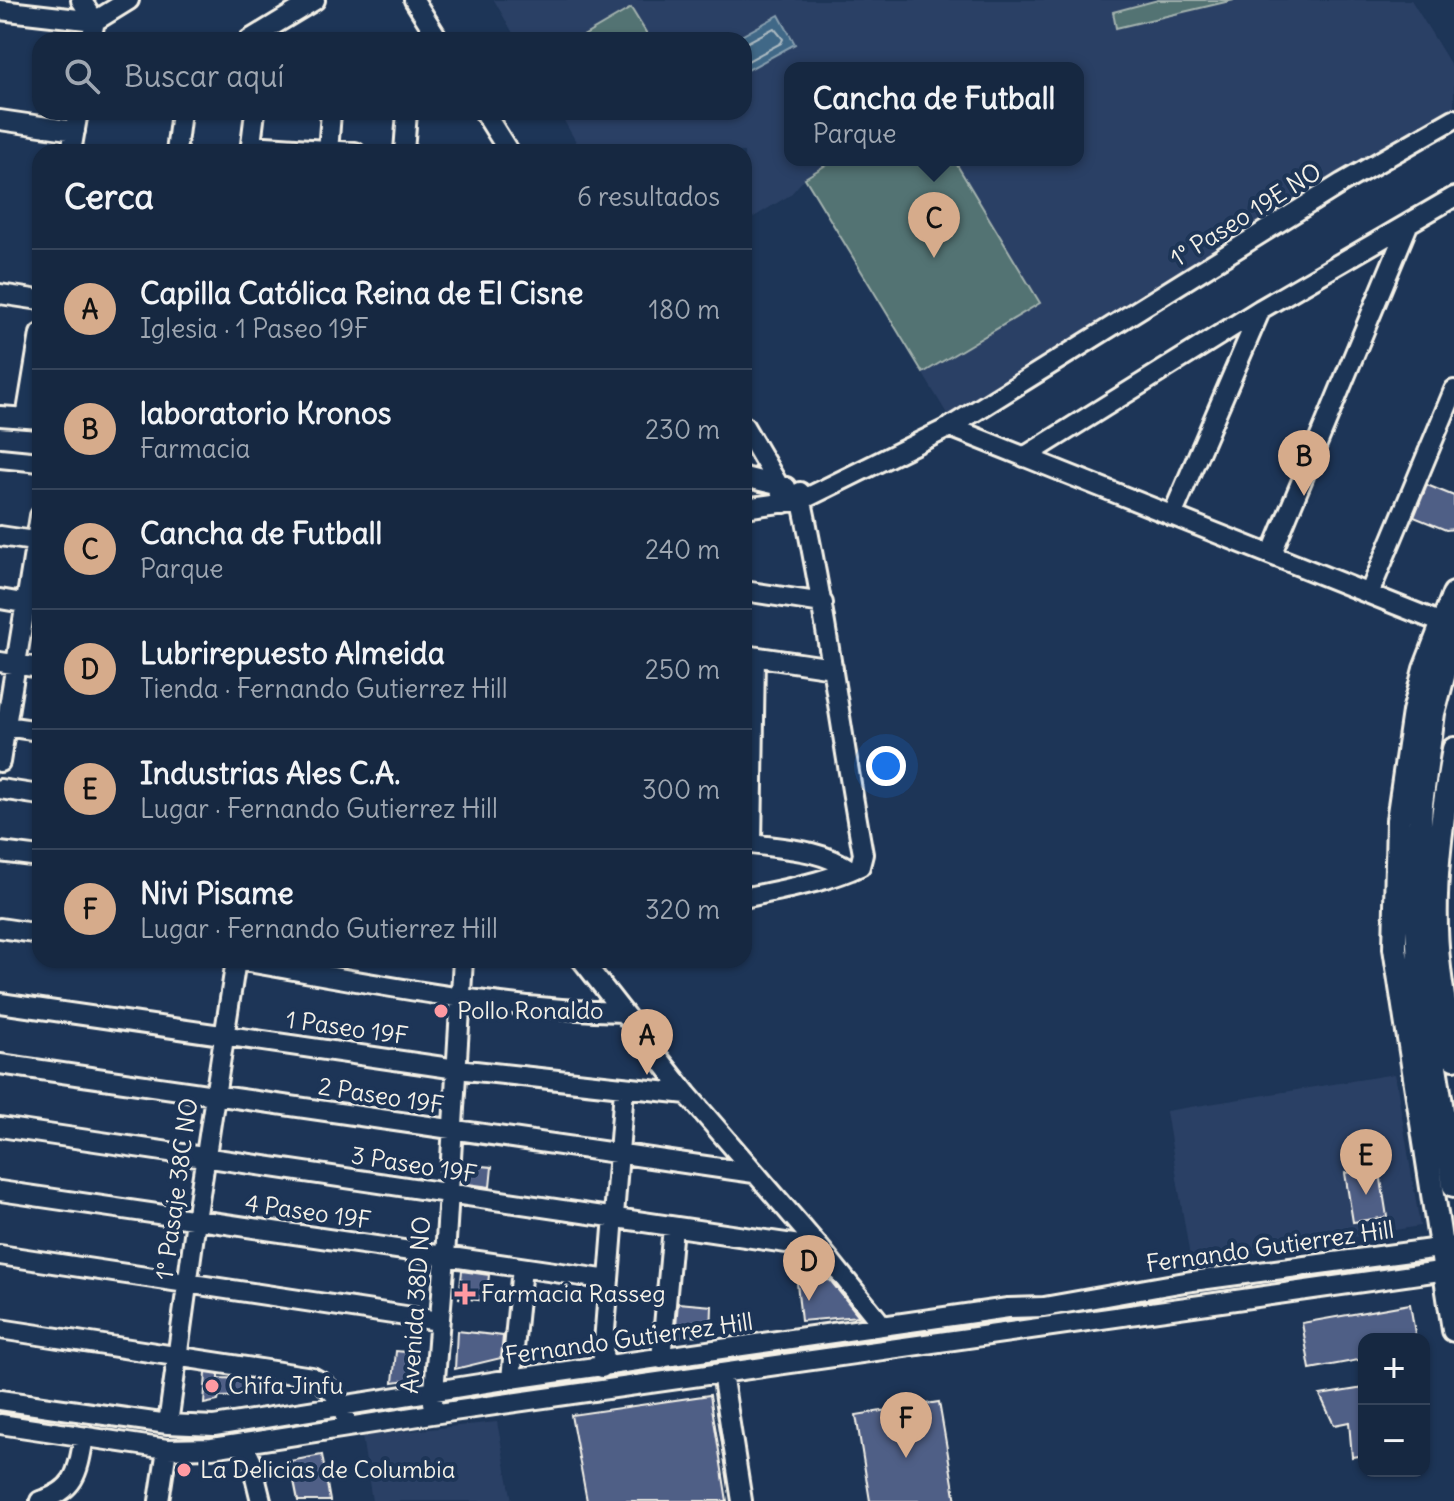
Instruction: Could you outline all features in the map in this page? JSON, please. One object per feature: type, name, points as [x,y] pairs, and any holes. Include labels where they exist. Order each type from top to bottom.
[{"type":"main road","points":[[1454,594],[1421,804],[1426,895],[1454,1058]]},
{"type":"main road","points":[[1448,630],[1420,690],[1406,767],[1398,820],[1395,948],[1430,1178],[1448,1247],[1454,1329]]},
{"type":"main road","points":[[1406,767],[1433,713]]},
{"type":"main road","points":[[1454,749],[1426,895],[1419,967],[1454,1185]]},
{"type":"main road","points":[[1430,1178],[1441,1188],[1454,1193]]},
{"type":"street","points":[[81,0],[95,21],[93,32]]},
{"type":"street","points":[[0,10],[95,21],[129,0]]},
{"type":"street","points":[[262,32],[315,0]]},
{"type":"street","points":[[414,0],[434,32]]},
{"type":"street","name":"1° Paseo 19E NO","points":[[752,506],[796,494],[950,427],[1342,183],[1454,119]]},
{"type":"street","points":[[0,120],[75,131]]},
{"type":"street","points":[[73,144],[77,120]]},
{"type":"street","points":[[177,144],[180,120]]},
{"type":"street","points":[[251,144],[254,120]]},
{"type":"street","points":[[329,144],[330,120]]},
{"type":"street","points":[[405,144],[406,120]]},
{"type":"street","points":[[489,120],[504,144]]},
{"type":"street","points":[[1024,457],[1261,309],[1454,197]]},
{"type":"street","points":[[1271,555],[1408,225]]},
{"type":"street","points":[[0,294],[32,299]]},
{"type":"street","points":[[1172,516],[1261,309]]},
{"type":"street","points":[[1369,594],[1454,390]]},
{"type":"street","points":[[0,416],[32,419]]},
{"type":"street","points":[[950,427],[1369,594],[1448,630]]},
{"type":"street","points":[[752,436],[796,494],[823,603],[840,732],[863,854],[860,866],[851,870],[752,896]]},
{"type":"street","points":[[0,458],[32,461]]},
{"type":"street","points":[[752,480],[796,494]]},
{"type":"street","points":[[0,536],[32,531]]},
{"type":"street","points":[[752,592],[823,603]]},
{"type":"street","points":[[0,599],[32,604],[8,663],[0,762]]},
{"type":"street","points":[[752,656],[833,668]]},
{"type":"street","points":[[8,663],[32,667]]},
{"type":"street","points":[[5,726],[32,730]]},
{"type":"street","points":[[0,789],[32,794]]},
{"type":"street","points":[[752,844],[832,857],[851,870]]},
{"type":"street","points":[[0,852],[32,856]]},
{"type":"street","points":[[0,928],[32,933]]},
{"type":"street","name":"1° Pasaje 38C NO","points":[[168,1424],[205,1157],[236,968]]},
{"type":"street","points":[[284,968],[461,998],[623,1012]]},
{"type":"street","name":"Avenida 38D NO","points":[[432,1414],[463,968]]},
{"type":"street","points":[[588,968],[687,1094],[883,1326]]},
{"type":"street","name":"1 Paseo 19F","points":[[0,1003],[457,1069],[687,1094]]},
{"type":"street","name":"2 Paseo 19F","points":[[0,1064],[754,1173]]},
{"type":"street","points":[[602,1368],[624,1089]]},
{"type":"street","name":"3 Paseo 19F","points":[[0,1127],[820,1248]]},
{"type":"street","name":"4 Paseo 19F","points":[[0,1191],[609,1280]]},
{"type":"street","points":[[661,1359],[673,1227]]},
{"type":"street","name":"Fernando Gutierrez Hill","points":[[0,1400],[168,1424],[214,1426],[511,1379],[1008,1308],[1044,1307],[1185,1282],[1448,1247]]},
{"type":"street","points":[[0,1255],[439,1321]]},
{"type":"street","points":[[511,1379],[522,1268]]},
{"type":"street","name":"Fernando Gutierrez Hill","points":[[0,1424],[167,1449],[212,1448],[1449,1270]]},
{"type":"street","points":[[0,1329],[312,1377],[331,1390],[343,1408],[347,1428]]},
{"type":"street","points":[[722,1373],[742,1501]]},
{"type":"street","points":[[40,1501],[70,1486],[76,1477],[84,1437]]},
{"type":"street","points":[[243,1443],[251,1460],[261,1501]]},
{"type":"street","points":[[159,1501],[167,1449]]},
{"type":"shaded area","points":[[494,0],[1411,0],[1454,70],[1454,109],[949,417],[805,178],[790,195],[752,218],[752,144],[577,144],[564,120],[752,120],[752,32],[512,32]]},
{"type":"shaded area","points":[[1395,1074],[1420,1226],[1191,1263],[1166,1111]]},
{"type":"shaded area","points":[[497,1422],[512,1501],[372,1501],[362,1436]]},
{"type":"green space","points":[[1158,0],[1234,0],[1116,28],[1113,12]]},
{"type":"green space","points":[[631,8],[646,32],[590,32]]},
{"type":"green space","points":[[824,166],[958,166],[1040,303],[923,373],[805,178]]},
{"type":"water","points":[[779,15],[795,44],[752,68],[752,32],[748,32]]},
{"type":"building","points":[[1427,485],[1454,496],[1454,529],[1446,530],[1414,517]]},
{"type":"building","points":[[470,1165],[492,1167],[490,1187],[468,1184]]},
{"type":"building","points":[[1379,1167],[1387,1217],[1353,1222],[1345,1173]]},
{"type":"building","points":[[462,1271],[489,1275],[486,1301],[459,1298]]},
{"type":"building","points":[[830,1280],[859,1316],[801,1321],[797,1283]]},
{"type":"building","points":[[678,1303],[712,1306],[711,1334],[675,1337]]},
{"type":"building","points":[[1410,1304],[1415,1333],[1358,1333],[1358,1360],[1310,1369],[1302,1323]]},
{"type":"building","points":[[457,1331],[503,1336],[501,1358],[455,1369]]},
{"type":"building","points":[[396,1351],[415,1353],[413,1379],[393,1382]]},
{"type":"building","points":[[206,1373],[219,1375],[219,1378],[249,1379],[249,1396],[219,1397],[218,1401],[204,1404]]},
{"type":"building","points":[[1358,1389],[1358,1456],[1352,1457],[1349,1422],[1334,1425],[1320,1395]]},
{"type":"building","points":[[710,1395],[727,1501],[587,1501],[571,1415]]},
{"type":"building","points":[[939,1402],[956,1501],[870,1501],[856,1415]]},
{"type":"building","points":[[322,1455],[330,1501],[298,1501],[290,1461]]},
{"type":"place","name":"Cancha de Futball","points":[[934,258]]},
{"type":"place","name":"laboratorio Kronos","points":[[1304,496]]},
{"type":"place","name":"Pollo Ronaldo","points":[[441,1011]]},
{"type":"place","name":"Capilla Católica Reina de El Cisne","points":[[647,1075]]},
{"type":"place","name":"Industrias Ales C.A.","points":[[1366,1195]]},
{"type":"place","name":"Farmacia Rasseg","points":[[465,1294]]},
{"type":"place","name":"Lubrirepuesto Almeida","points":[[809,1301]]},
{"type":"place","name":"Chifa Jinfu","points":[[212,1386]]},
{"type":"place","name":"Nivi Pisame","points":[[906,1458]]},
{"type":"place","name":"La Delicias de Columbia","points":[[184,1470]]}]
